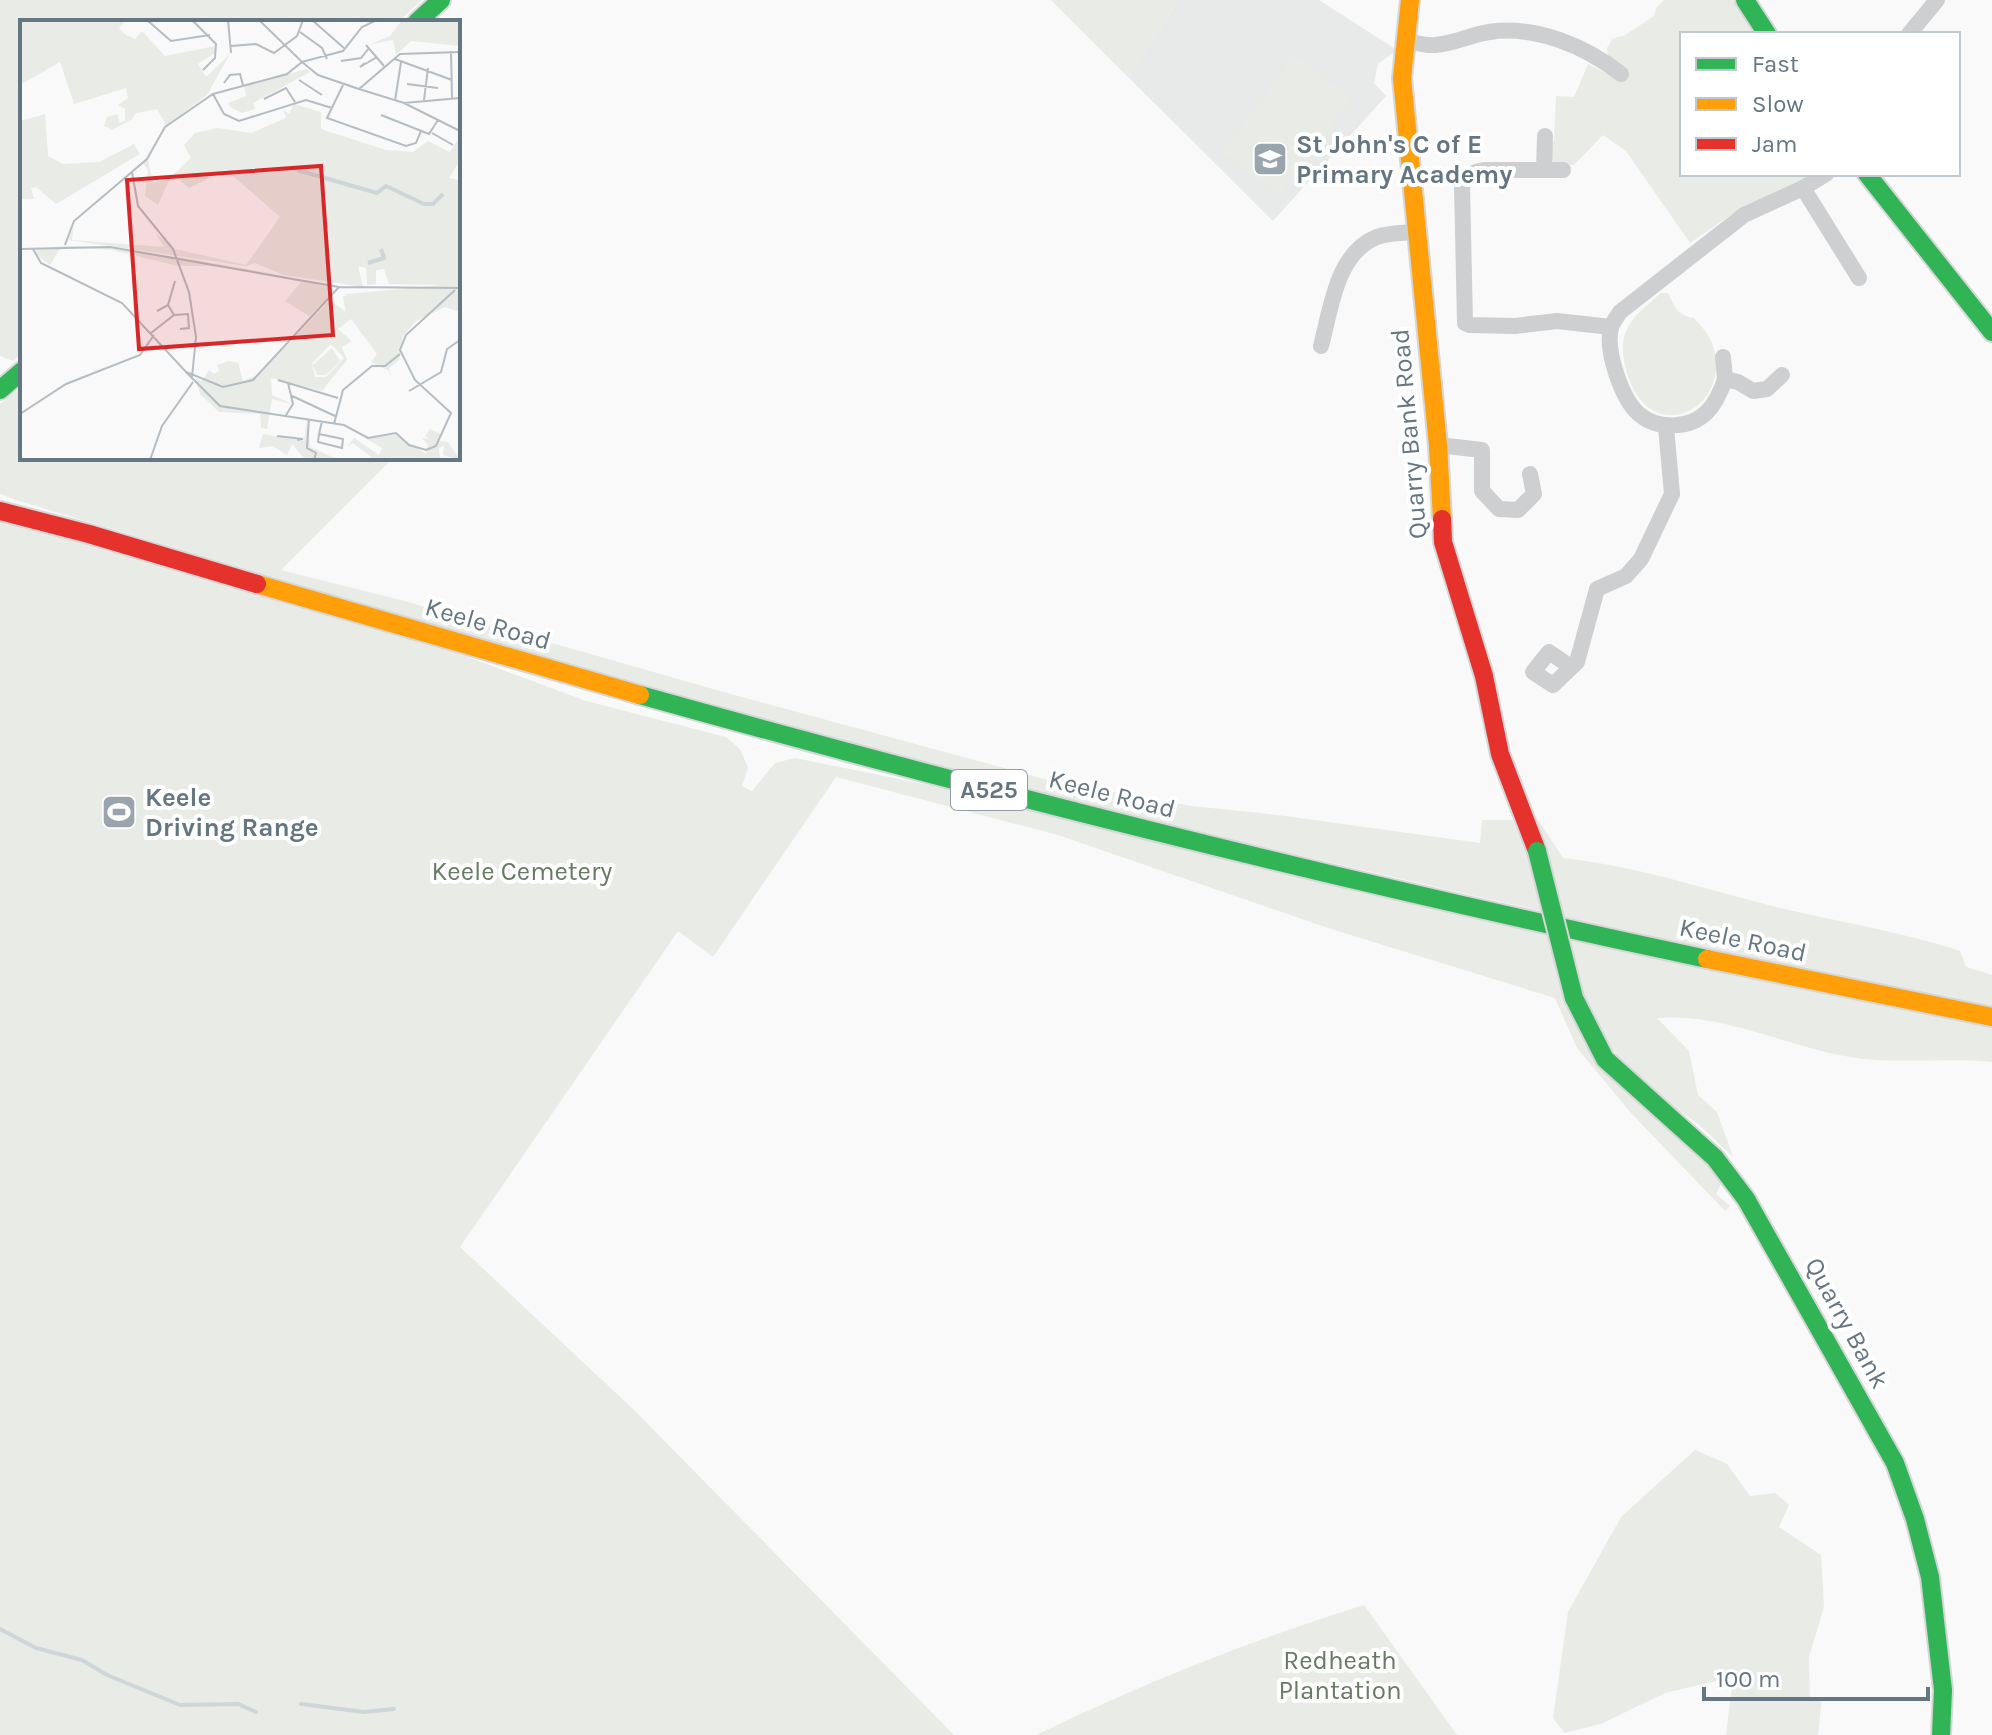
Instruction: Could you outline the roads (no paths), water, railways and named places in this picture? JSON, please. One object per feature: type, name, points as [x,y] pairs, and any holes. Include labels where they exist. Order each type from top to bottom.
[{"type":"street","points":[[419,20],[441,0]]},
{"type":"street","name":"Quarry Bank Road","points":[[1410,0],[1402,78],[1438,445],[1443,542],[1484,676],[1500,754],[1537,851],[1574,998]]},
{"type":"street","points":[[1745,0],[1766,32]]},
{"type":"street","points":[[1910,32],[1927,3]]},
{"type":"street","points":[[1405,40],[1432,46],[1487,32],[1512,31],[1579,47],[1621,74]]},
{"type":"street","points":[[1544,170],[1545,136]]},
{"type":"street","points":[[1563,170],[1485,170],[1473,171],[1466,177],[1462,187],[1465,323],[1515,326],[1578,322],[1611,327]]},
{"type":"street","points":[[1723,357],[1725,379],[1718,398],[1705,414],[1684,424],[1666,427],[1640,415],[1625,396],[1609,342],[1611,327],[1620,312],[1744,215],[1823,176]]},
{"type":"street","points":[[1869,176],[1992,332]]},
{"type":"street","points":[[1803,188],[1859,278]]},
{"type":"street","points":[[1321,346],[1342,271],[1353,254],[1377,237],[1415,232]]},
{"type":"street","points":[[0,390],[20,373]]},
{"type":"street","points":[[1725,379],[1753,391],[1767,389],[1782,375]]},
{"type":"street","points":[[1571,667],[1577,662],[1597,589],[1626,576],[1641,559],[1672,494],[1666,427]]},
{"type":"street","points":[[1438,445],[1482,450],[1482,491],[1499,509],[1518,510],[1534,494],[1530,474]]},
{"type":"street","name":"Keele Road","points":[[0,511],[772,732],[1129,826],[1453,903],[1992,1017]]},
{"type":"street","name":"Quarry Bank","points":[[1574,998],[1605,1059],[1715,1158],[1746,1199],[1895,1463],[1915,1519],[1930,1577],[1943,1690],[1941,1735]]},
{"type":"waterway","points":[[0,1629],[36,1648],[82,1660],[107,1675],[180,1705],[238,1704],[256,1712]]},
{"type":"waterway","points":[[301,1704],[364,1712],[394,1709]]},
{"type":"place","name":"St John's C of E Primary Academy","points":[[1270,159]]},
{"type":"place","name":"Keele Driving Range","points":[[119,812]]},
{"type":"park label","name":"Keele Cemetery","points":[[522,871]]},
{"type":"park label","name":"Redheath Plantation","points":[[1340,1675]]}]
